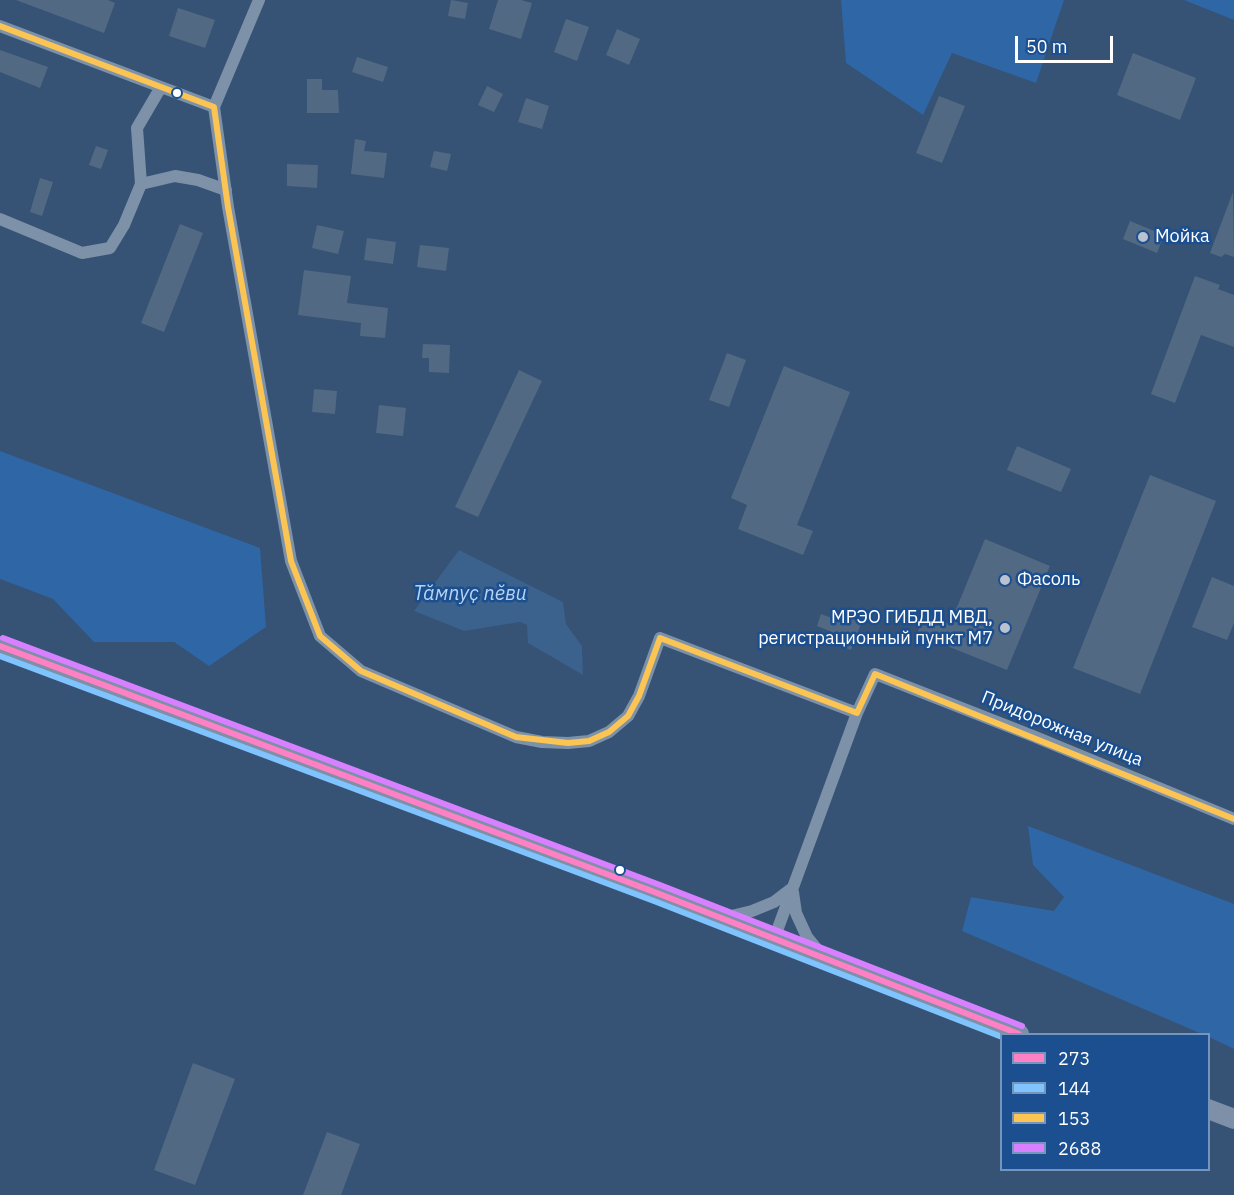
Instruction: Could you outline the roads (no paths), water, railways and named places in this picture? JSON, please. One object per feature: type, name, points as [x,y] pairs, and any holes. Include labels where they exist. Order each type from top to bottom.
[{"type":"highway","points":[[0,646],[722,918],[1014,1033]]},
{"type":"highway","points":[[1210,1109],[1234,1119]]},
{"type":"street","points":[[259,0],[214,107],[226,190],[291,561],[320,636],[361,671],[516,737],[542,742],[568,744],[589,741],[609,732],[628,716],[639,696],[660,638],[857,713],[774,939]]},
{"type":"street","points":[[0,26],[214,107]]},
{"type":"street","points":[[0,219],[82,253],[110,248],[119,234],[141,184],[137,128],[161,87]]},
{"type":"street","points":[[141,184],[175,177],[198,180],[226,190]]},
{"type":"street","name":"Придорожная улица","points":[[857,713],[875,674],[1234,819]]},
{"type":"street","points":[[722,918],[753,911],[774,902],[792,888]]},
{"type":"street","points":[[792,888],[796,913],[807,937],[824,958]]},
{"type":"water","name":"Тӑмпуҫ пӗви","points":[[459,550],[563,602],[566,624],[582,646],[583,675],[528,643],[527,625],[520,622],[464,631],[414,611]]},
{"type":"place","name":"Мойка","points":[[1143,237]]},
{"type":"place","name":"Фасоль","points":[[1005,580]]},
{"type":"place","name":"МРЭО ГИБДД МВД, регистрационный пункт М7","points":[[1005,628]]}]
